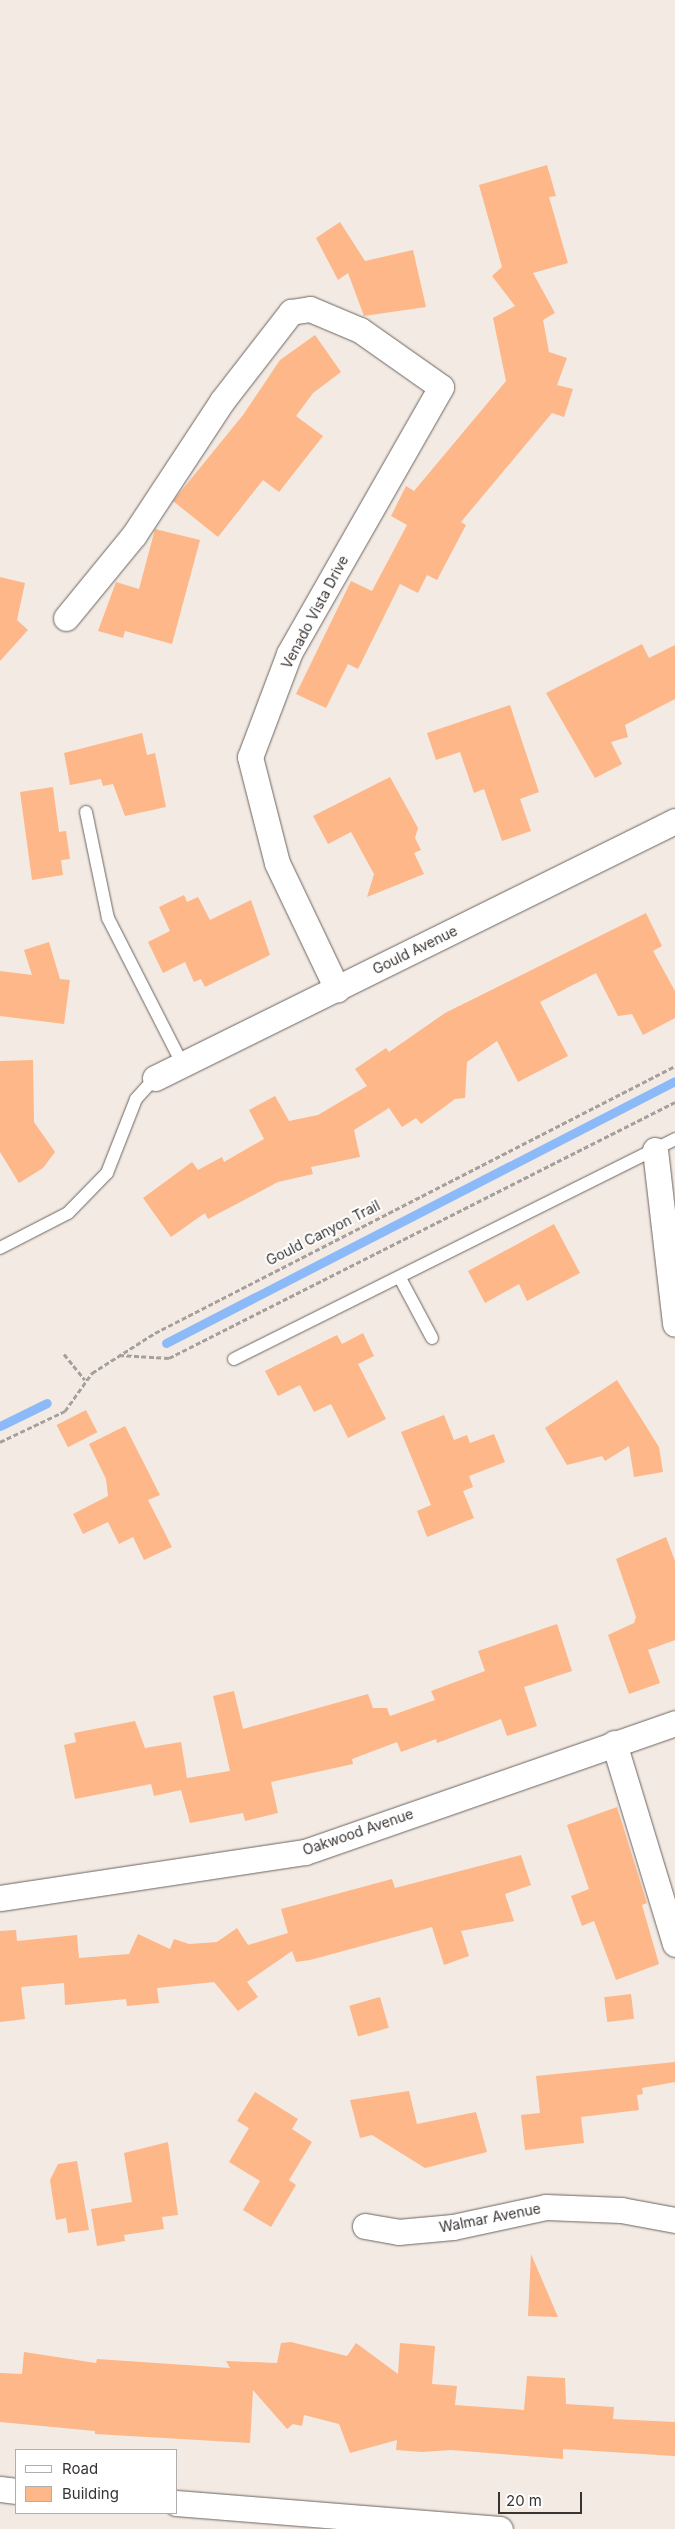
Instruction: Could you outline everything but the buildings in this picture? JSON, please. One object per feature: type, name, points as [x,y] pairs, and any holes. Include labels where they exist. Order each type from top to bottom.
[{"type":"street","name":"Venado Vista Drive","points":[[66,618],[134,535],[222,401],[291,312],[310,309],[360,330],[441,387],[289,654],[250,757],[278,863],[337,989]]},
{"type":"street","name":"Gould Avenue","points":[[155,1078],[675,821]]},
{"type":"street","points":[[665,1145],[675,1324]]},
{"type":"street","name":"Oakwood Avenue","points":[[0,1898],[305,1852],[675,1722]]},
{"type":"street","points":[[614,1743],[675,1944]]},
{"type":"street","name":"Walmar Avenue","points":[[365,2226],[398,2232],[453,2228],[546,2207],[621,2210],[675,2220]]},
{"type":"street","points":[[0,2489],[15,2491]]},
{"type":"street","points":[[178,2503],[500,2529]]},
{"type":"lane","points":[[86,812],[108,918],[183,1065]]},
{"type":"lane","points":[[0,1248],[68,1213],[107,1173],[136,1099],[155,1078]]},
{"type":"lane","points":[[234,1359],[665,1145]]},
{"type":"lane","points":[[400,1278],[432,1338]]},
{"type":"path","name":"Gould Canyon Trail","points":[[0,1442],[64,1411],[85,1380],[118,1355],[675,1066]]},
{"type":"path","points":[[118,1355],[169,1358],[675,1102]]},
{"type":"path","points":[[64,1354],[85,1380]]},
{"type":"waterway","points":[[166,1343],[675,1081]]},
{"type":"waterway","points":[[0,1426],[47,1403]]}]
